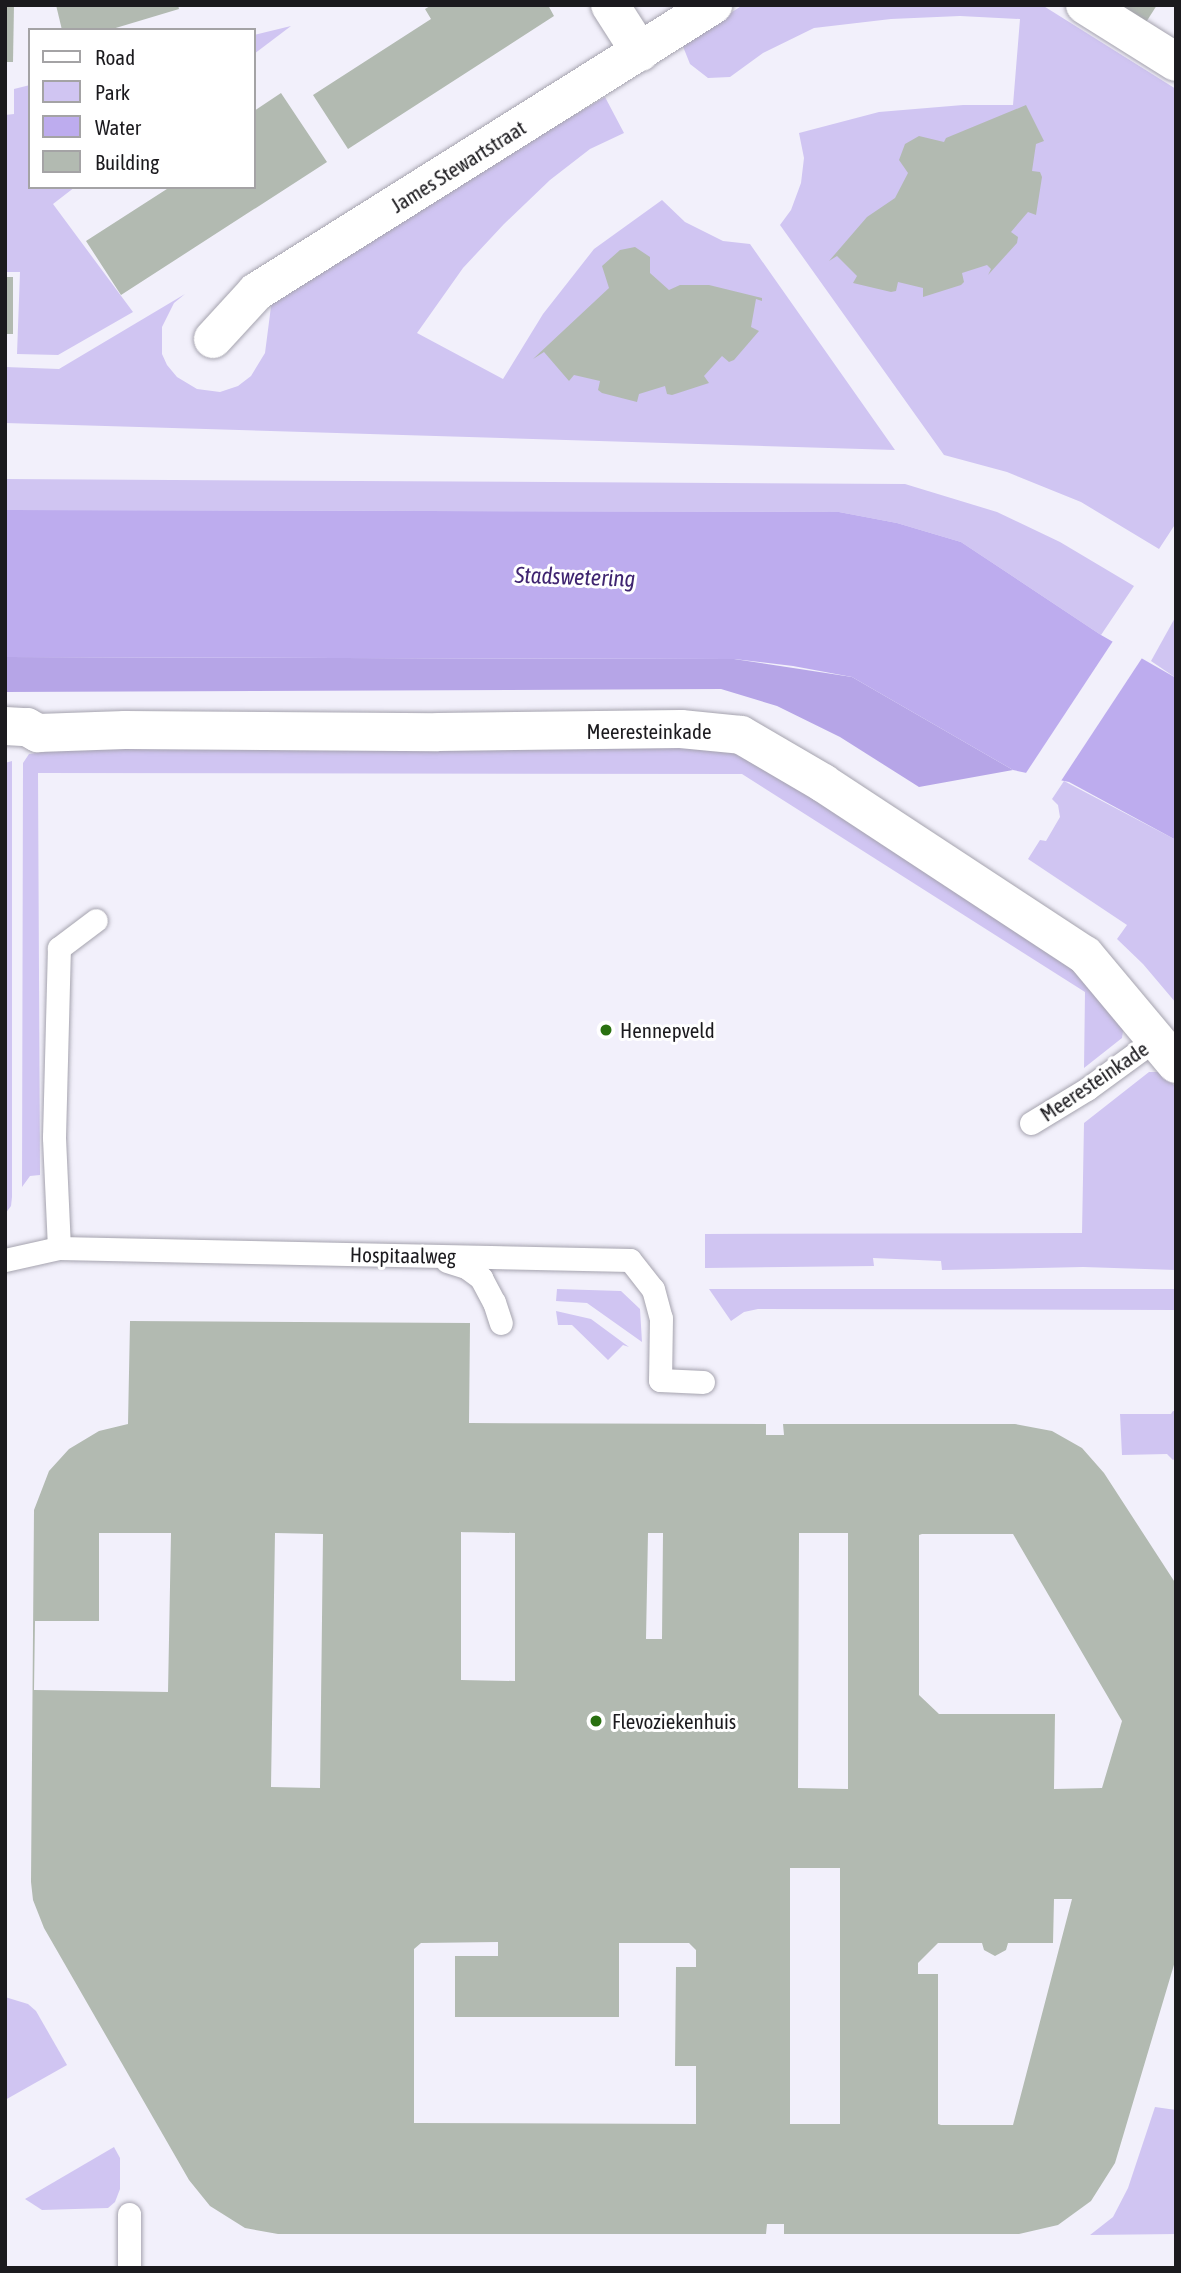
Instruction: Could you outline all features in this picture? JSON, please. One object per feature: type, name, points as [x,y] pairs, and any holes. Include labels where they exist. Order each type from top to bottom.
[{"type":"street","points":[[610,5],[640,52]]},
{"type":"street","name":"James Stewartstraat","points":[[213,338],[256,292],[713,5]]},
{"type":"street","points":[[1086,5],[1176,62]]},
{"type":"street","name":"Meeresteinkade","points":[[5,751],[22,729],[438,732],[681,729],[741,735],[823,783],[1085,955],[1166,1051]]},
{"type":"lane","points":[[59,1248],[54,1137],[59,948],[96,920]]},
{"type":"lane","name":"Meeresteinkade","points":[[1031,1123],[1087,1089],[1166,1051]]},
{"type":"lane","name":"Hospitaalweg","points":[[5,1261],[59,1248],[143,1252],[630,1260],[653,1289],[662,1318],[660,1380],[702,1382]]},
{"type":"lane","points":[[430,1255],[466,1267],[481,1278],[494,1302],[501,1323]]},
{"type":"lane","points":[[129,2214],[129,2266]]},
{"type":"green space","points":[[743,5],[1042,5],[1176,89],[1176,523],[1159,549],[1081,502],[1007,472],[944,455],[780,225],[791,210],[801,183],[804,158],[799,133],[879,112],[963,105],[1013,105],[1020,19],[960,16],[891,19],[814,28],[763,53],[730,77],[708,78],[690,64],[682,44]]},
{"type":"green space","points":[[291,26],[256,52],[256,35]]},
{"type":"green space","points":[[28,86],[28,189],[72,189],[53,204],[133,312],[58,355],[17,354],[20,272],[5,272],[5,115],[14,114],[14,89]]},
{"type":"green space","points":[[605,97],[624,133],[590,149],[550,180],[504,224],[463,268],[417,333],[503,379],[543,314],[594,249],[662,200],[685,222],[723,241],[750,244],[895,450],[5,423],[5,367],[59,369],[185,294],[174,303],[162,327],[162,354],[167,365],[177,377],[197,389],[220,392],[238,386],[251,376],[265,353],[273,291]]},
{"type":"green space","points":[[5,479],[905,484],[997,512],[1060,542],[1134,586],[1101,635],[961,542],[897,523],[839,512],[5,510]]},
{"type":"green space","points":[[1176,616],[1176,678],[1151,661]]},
{"type":"green space","points":[[729,745],[1067,960],[1124,1024],[1122,1038],[1084,1068],[1085,992],[742,774],[38,773],[40,1175],[30,1176],[22,1187],[23,763],[29,754],[65,749]]},
{"type":"green space","points":[[12,761],[12,1197],[11,1206],[5,1214],[5,763]]},
{"type":"green space","points":[[1064,781],[1176,840],[1176,1003],[1143,964],[1117,939],[1127,925],[1028,859],[1040,840],[1046,841],[1060,817],[1058,805],[1052,799]]},
{"type":"green space","points":[[1149,1072],[1160,1072],[1176,1087],[1176,1270],[1083,1267],[942,1270],[941,1261],[873,1258],[874,1266],[705,1268],[705,1234],[1082,1233],[1084,1123]]},
{"type":"green space","points":[[557,1289],[621,1291],[640,1309],[642,1342],[587,1303],[556,1301]]},
{"type":"green space","points":[[709,1289],[1176,1289],[1176,1310],[758,1309],[744,1312],[731,1321]]},
{"type":"green space","points":[[556,1311],[591,1319],[629,1347],[623,1345],[608,1360],[572,1325],[558,1325]]},
{"type":"green space","points":[[1176,1411],[1176,1458],[1173,1460],[1167,1454],[1122,1455],[1120,1414],[1171,1414]]},
{"type":"green space","points":[[5,1997],[28,2004],[36,2011],[67,2065],[5,2100]]},
{"type":"green space","points":[[1155,2107],[1176,2110],[1176,2234],[1090,2235],[1113,2217],[1128,2188]]},
{"type":"green space","points":[[114,2147],[120,2158],[120,2189],[115,2202],[108,2208],[42,2210],[25,2199]]},
{"type":"shaded area","points":[[5,657],[734,659],[852,677],[1013,770],[919,787],[840,737],[777,706],[721,689],[5,692]]},
{"type":"water","name":"Stadswetering","points":[[5,510],[839,512],[897,523],[961,542],[1101,635],[1176,678],[1176,840],[1069,782],[1013,770],[852,677],[793,666],[734,659],[5,657]]},
{"type":"pier","points":[[1115,638],[1144,655],[1059,784],[1024,776]]},
{"type":"building","points":[[5,5],[14,5],[13,62],[5,62]]},
{"type":"building","points":[[56,5],[178,5],[179,9],[116,28],[62,28]]},
{"type":"building","points":[[432,5],[548,5],[554,16],[348,149],[313,95],[431,19],[425,9]]},
{"type":"building","points":[[1118,5],[1157,5],[1143,27]]},
{"type":"building","points":[[281,93],[327,162],[121,295],[86,241],[167,189],[256,189],[256,110]]},
{"type":"building","points":[[1026,105],[1044,141],[1036,144],[1032,171],[1040,172],[1042,177],[1036,215],[1028,212],[1011,232],[1018,237],[1017,243],[988,275],[991,269],[987,265],[962,273],[964,282],[961,285],[923,297],[923,288],[898,282],[896,291],[891,292],[853,283],[857,276],[837,256],[829,261],[867,217],[895,198],[908,173],[899,160],[905,144],[919,136],[944,142],[946,138]]},
{"type":"building","points":[[635,247],[650,257],[650,273],[669,290],[680,285],[709,285],[762,298],[762,301],[756,299],[751,327],[759,331],[734,360],[729,362],[722,356],[704,376],[709,383],[672,395],[667,394],[665,386],[639,394],[637,402],[602,393],[598,390],[600,381],[574,375],[569,381],[544,352],[533,359],[609,288],[602,266],[620,250]]},
{"type":"building","points":[[5,277],[13,277],[13,334],[5,334]]},
{"type":"building","name":"Flevoziekenhuis","points":[[130,1321],[470,1323],[469,1423],[766,1424],[766,1435],[784,1435],[783,1424],[1015,1424],[1052,1431],[1082,1448],[1104,1473],[1176,1584],[1176,1958],[1115,2163],[1091,2201],[1058,2225],[1019,2234],[784,2234],[784,2224],[767,2224],[766,2234],[278,2234],[245,2228],[210,2206],[189,2180],[44,1928],[33,1900],[31,1882],[34,1510],[49,1471],[69,1449],[99,1431],[128,1424]],"holes":[[[461,1532],[515,1533],[515,1681],[461,1680]],[[99,1533],[171,1533],[168,1692],[34,1690],[35,1621],[99,1621]],[[275,1533],[323,1534],[320,1788],[271,1787]],[[648,1533],[663,1533],[662,1639],[646,1639]],[[799,1533],[848,1533],[848,1789],[798,1788]],[[1013,1534],[1122,1721],[1102,1788],[1054,1789],[1055,1714],[939,1714],[919,1695],[919,1535]],[[790,1868],[840,1868],[840,2124],[790,2124]],[[1054,1899],[1072,1899],[1013,2125],[938,2124],[938,1974],[918,1974],[918,1963],[938,1943],[982,1943],[984,1950],[995,1956],[1006,1950],[1008,1943],[1053,1943]],[[498,1942],[498,1956],[455,1956],[455,2017],[619,2017],[619,1943],[689,1943],[696,1950],[696,1967],[676,1967],[675,2066],[696,2066],[696,2124],[414,2123],[414,1949],[421,1943]]]},
{"type":"place","name":"Hennepveld","points":[[606,1030]]},
{"type":"place","name":"Flevoziekenhuis","points":[[596,1721]]}]
